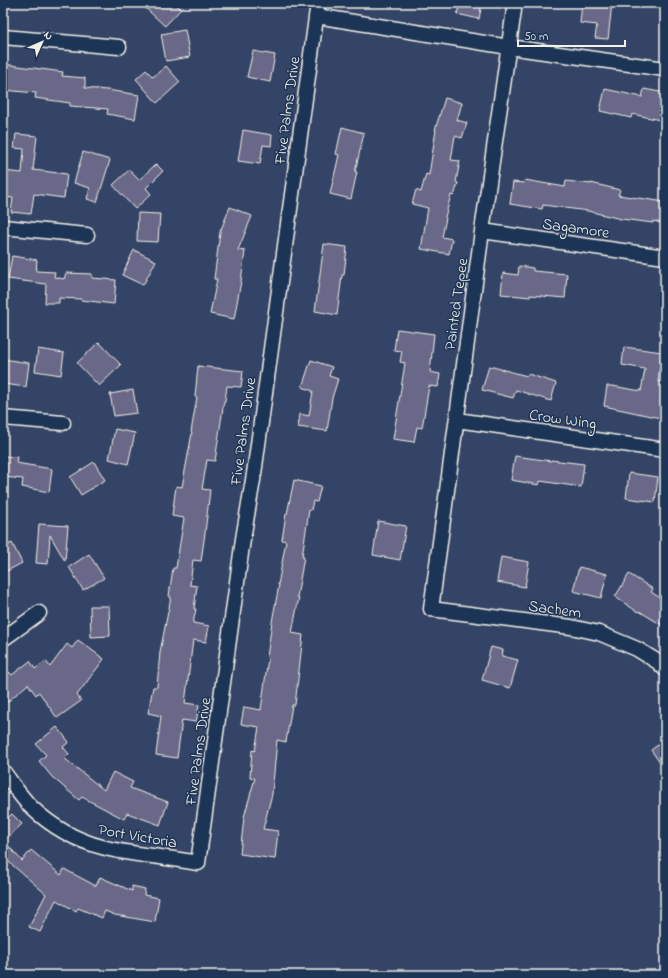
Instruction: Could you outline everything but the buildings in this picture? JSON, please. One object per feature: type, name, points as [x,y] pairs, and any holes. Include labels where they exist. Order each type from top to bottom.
[{"type":"street","name":"Painted Tepee","points":[[431,609],[482,231],[515,3]]},
{"type":"street","points":[[317,10],[509,47],[665,69]]},
{"type":"street","name":"Five Palms Drive","points":[[198,863],[243,540],[254,474],[317,10]]},
{"type":"street","points":[[3,37],[119,47]]},
{"type":"street","points":[[3,227],[87,235]]},
{"type":"street","name":"Sagamore","points":[[482,231],[665,257]]},
{"type":"street","points":[[3,418],[62,423]]},
{"type":"street","name":"Crow Wing","points":[[457,420],[665,450]]},
{"type":"street","name":"Sachem","points":[[431,609],[571,627],[599,633],[637,649],[658,662],[665,669]]},
{"type":"street","points":[[3,639],[39,613]]},
{"type":"street","name":"Port Victoria","points":[[3,771],[20,795],[31,807],[52,824],[72,836],[103,848],[198,863]]}]
